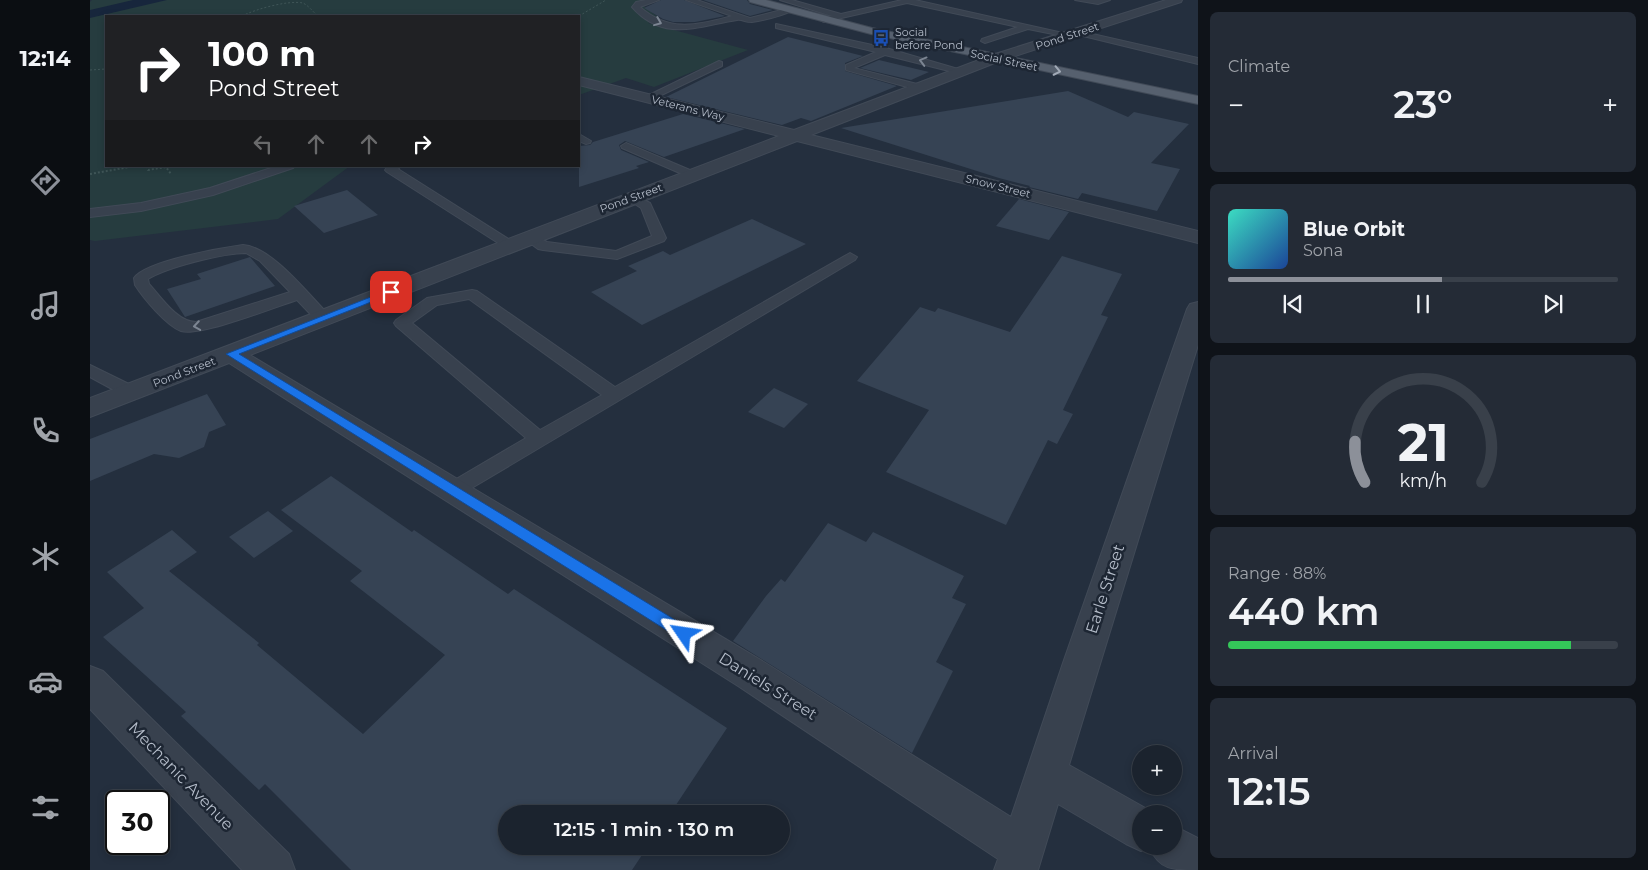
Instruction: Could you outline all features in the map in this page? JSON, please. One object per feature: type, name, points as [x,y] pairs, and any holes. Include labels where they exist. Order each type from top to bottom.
[{"type":"main road","name":"Social Street","points":[[754,0],[787,5],[824,20],[871,31],[1196,98]]},
{"type":"street","name":"Pond Street","points":[[90,408],[961,71],[1177,0]]},
{"type":"street","name":"Veterans Way","points":[[580,81],[797,135]]},
{"type":"street","name":"Snow Street","points":[[797,135],[1198,237]]},
{"type":"street","name":"Earle Street","points":[[1019,860],[1082,660],[1198,309]]},
{"type":"street","name":"Daniels Street","points":[[231,354],[750,674],[1019,860]]},
{"type":"street","name":"Mechanic Avenue","points":[[90,683],[273,870]]},
{"type":"street","points":[[1047,775],[1132,825]]},
{"type":"street","points":[[1182,853],[1198,862]]},
{"type":"lane","points":[[655,0],[636,7],[650,19],[675,28],[696,32],[750,20],[787,5],[841,16]]},
{"type":"lane","points":[[690,0],[750,20]]},
{"type":"lane","points":[[824,20],[909,0],[1198,61]]},
{"type":"lane","points":[[1079,0],[1098,2],[1106,0]]},
{"type":"lane","points":[[850,5],[868,9]]},
{"type":"lane","points":[[808,15],[779,26],[842,40],[961,71]]},
{"type":"lane","points":[[675,28],[686,28],[739,17]]},
{"type":"lane","points":[[985,41],[1027,26]]},
{"type":"lane","points":[[842,40],[871,31]]},
{"type":"lane","points":[[886,51],[849,67],[850,70],[918,88]]},
{"type":"lane","points":[[648,98],[719,64]]},
{"type":"lane","points":[[626,146],[694,175]]},
{"type":"lane","points":[[90,213],[141,207],[204,193],[286,167]]},
{"type":"lane","points":[[394,167],[391,170],[511,245]]},
{"type":"lane","points":[[529,238],[543,246],[617,255],[659,238],[646,206],[632,198]]},
{"type":"lane","points":[[300,294],[197,327],[186,328],[175,321],[142,285],[141,278],[152,271],[204,256],[245,249],[255,251],[265,258],[300,294],[323,318]]},
{"type":"lane","points":[[452,490],[850,257]]},
{"type":"lane","points":[[540,439],[402,323],[432,301],[472,294],[614,395]]},
{"type":"lane","points":[[90,370],[130,392]]},
{"type":"path","points":[[580,16],[591,11],[597,4],[606,0]]},
{"type":"path","points":[[244,15],[258,7],[292,1],[305,5],[317,15]]},
{"type":"path","points":[[90,70],[105,69]]},
{"type":"path","points":[[90,174],[129,167]]},
{"type":"path","points":[[147,167],[148,170],[166,167],[169,174],[177,172]]},
{"type":"green space","points":[[92,0],[645,0],[639,2],[659,18],[648,23],[748,50],[654,87],[626,78],[580,95],[580,15],[105,15],[105,167],[349,167],[278,219],[95,241],[90,240],[90,2]]},
{"type":"water","points":[[133,0],[167,0],[90,18],[90,10]]},
{"type":"building","points":[[661,0],[684,0],[725,16],[695,22],[673,22],[663,19],[644,8]]},
{"type":"building","points":[[703,0],[747,0],[750,4],[773,10],[750,16]]},
{"type":"building","points":[[788,37],[863,56],[845,63],[845,71],[897,86],[811,121],[801,118],[782,125],[666,97]]},
{"type":"building","points":[[879,60],[929,72],[911,80],[860,68]]},
{"type":"building","points":[[1068,91],[1128,117],[1134,112],[1189,124],[1151,163],[1180,169],[1157,211],[1082,193],[1078,199],[1029,187],[841,128]]},
{"type":"building","points":[[683,114],[745,129],[664,157],[625,141],[619,145],[621,150],[649,162],[636,166],[639,168],[579,187],[580,146],[590,145],[593,142]]},
{"type":"building","points":[[347,190],[378,215],[324,233],[294,206]]},
{"type":"building","points":[[1019,199],[1069,212],[1049,240],[996,226]]},
{"type":"building","points":[[752,219],[806,244],[642,325],[591,292],[637,271],[628,266],[663,251],[670,255]]},
{"type":"building","points":[[1062,256],[1122,274],[1101,315],[1108,317],[1063,410],[1073,414],[1057,444],[1048,440],[1006,525],[886,472],[929,410],[857,381],[920,307],[935,312],[938,308],[1010,332]]},
{"type":"building","points":[[250,257],[275,286],[185,317],[167,289],[201,279],[197,274]]},
{"type":"building","points":[[774,388],[808,404],[784,428],[748,412]]},
{"type":"building","points":[[207,394],[226,425],[209,432],[204,447],[179,458],[154,454],[90,481],[90,439]]},
{"type":"building","points":[[331,476],[412,532],[414,530],[508,594],[514,589],[727,728],[676,805],[498,805],[498,855],[642,855],[632,870],[351,870],[265,784],[259,790],[181,716],[186,712],[103,637],[144,608],[107,572],[172,530],[197,552],[169,571],[259,643],[257,645],[363,734],[445,655],[350,581],[362,571],[281,510]]},
{"type":"building","points":[[268,511],[293,531],[254,558],[229,537]]},
{"type":"building","points":[[828,523],[866,542],[873,532],[964,576],[952,598],[966,604],[936,662],[953,671],[912,753],[733,641],[766,596],[781,579],[785,582]]},
{"type":"place","name":"Social before Pond","points":[[881,38]]},
{"type":"route","points":[[391,292],[231,354],[684,634]]}]
